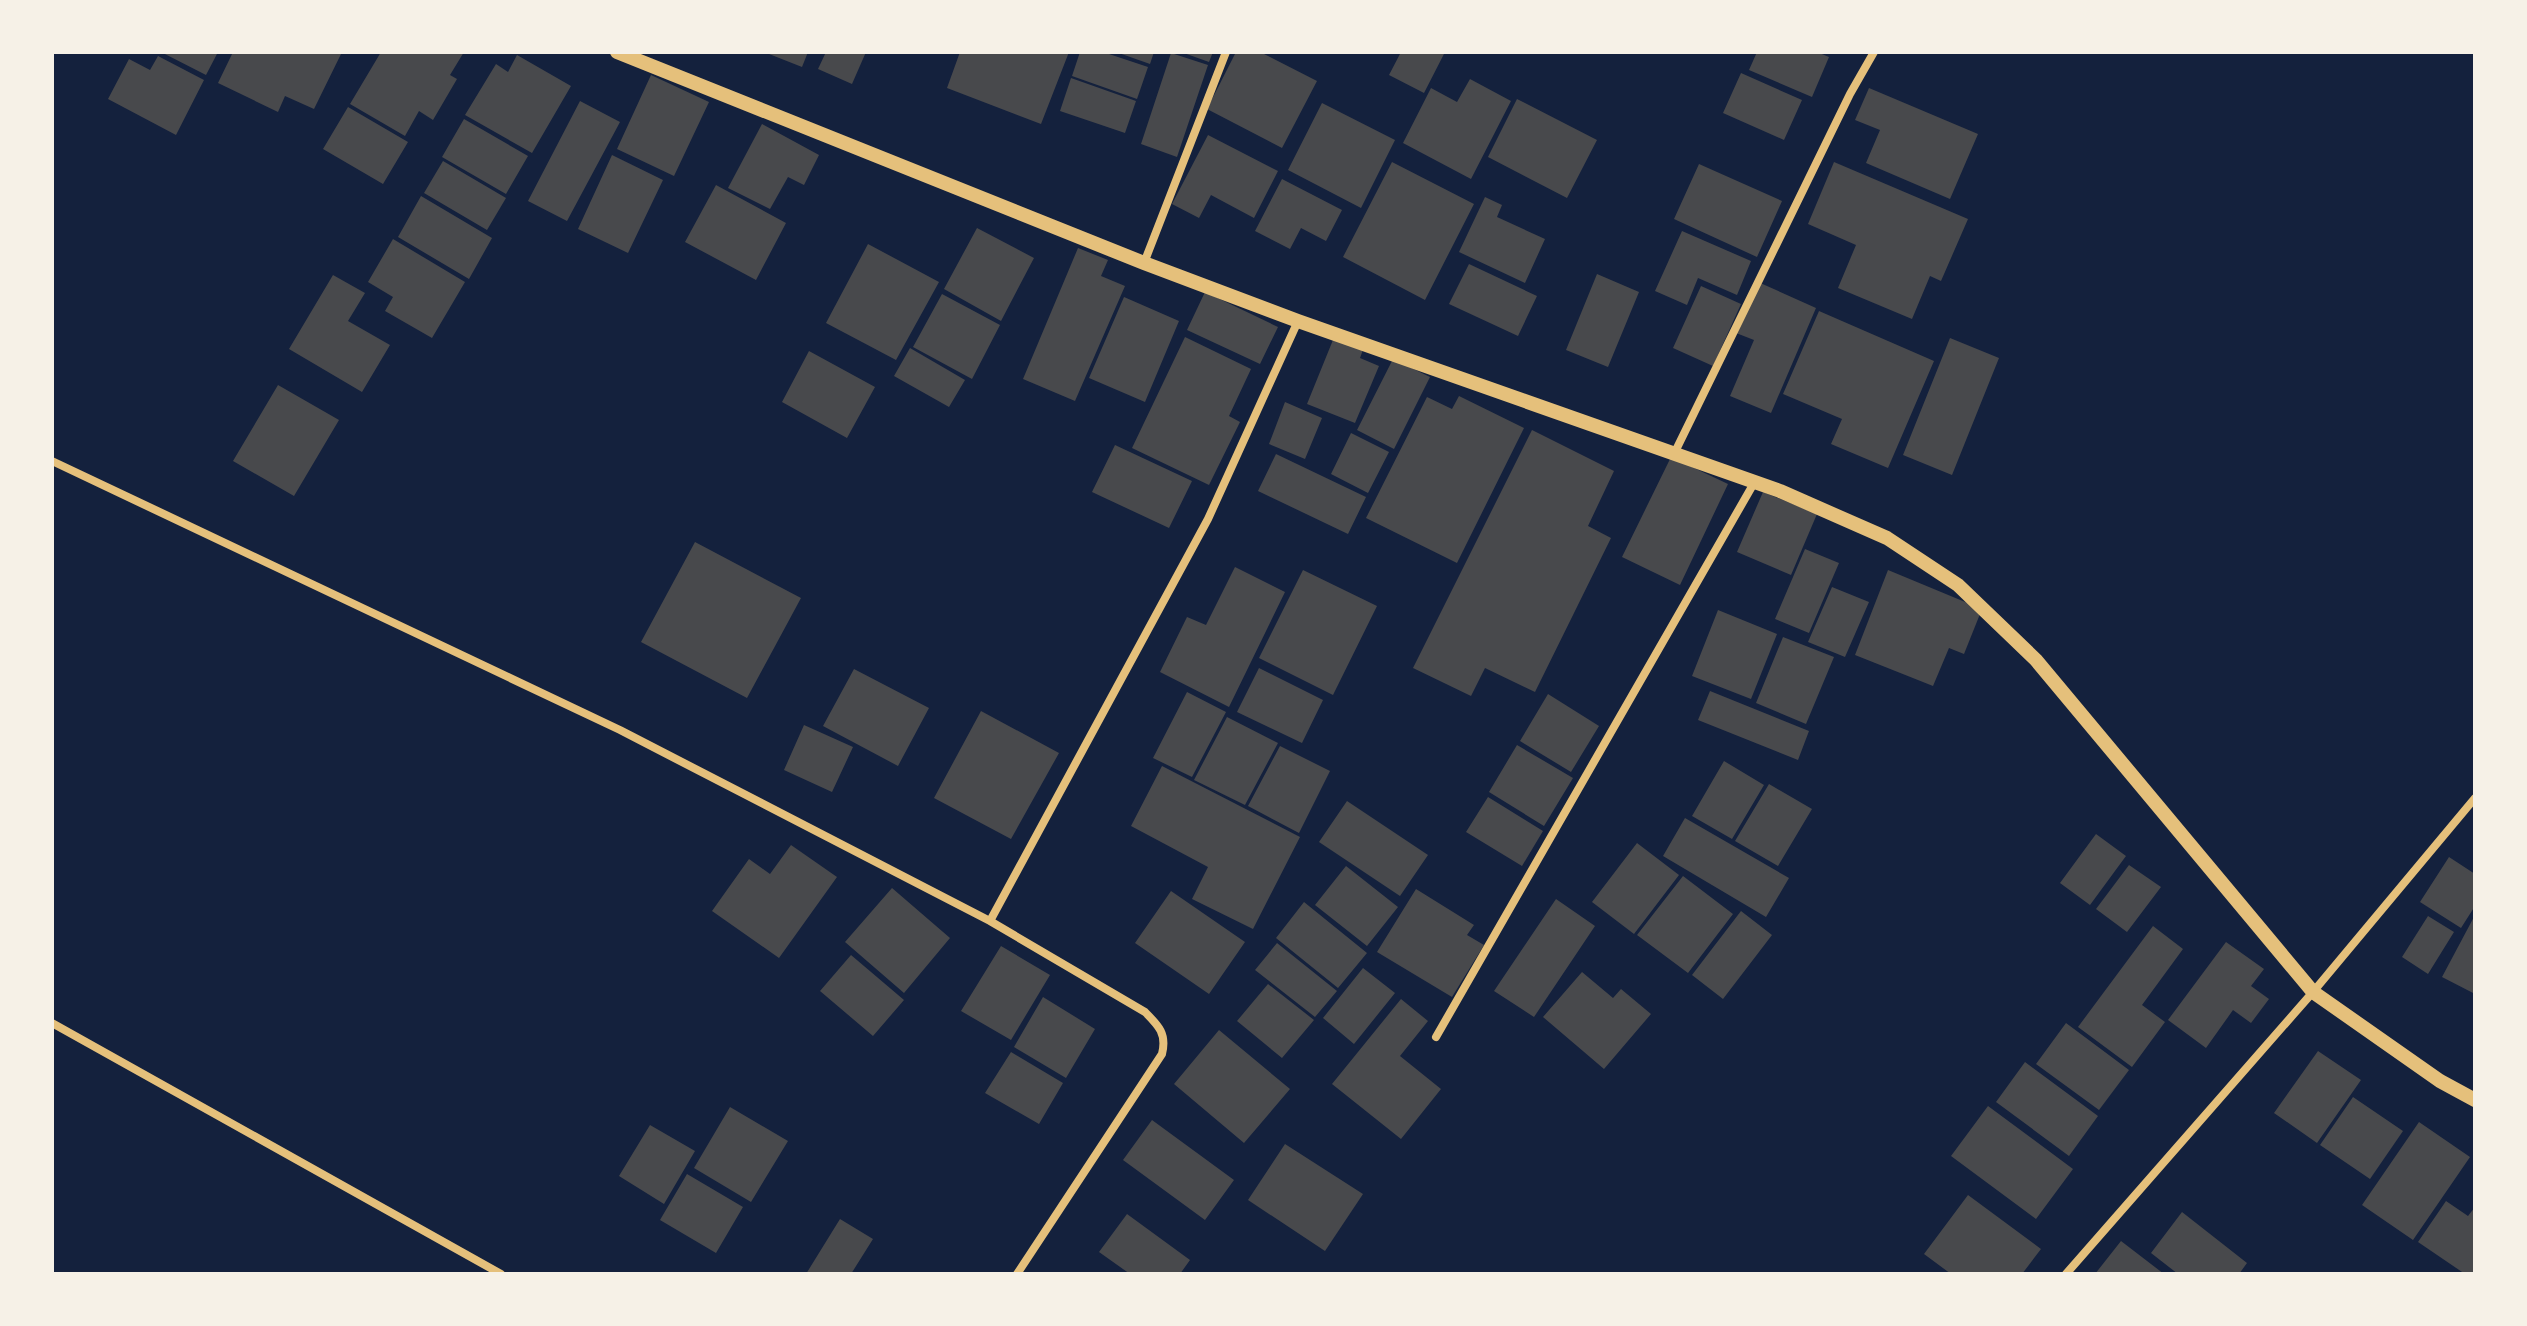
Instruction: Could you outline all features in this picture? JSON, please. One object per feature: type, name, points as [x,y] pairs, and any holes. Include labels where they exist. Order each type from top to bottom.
[{"type":"street","points":[[617,52],[1144,263],[1298,321],[1780,491],[1887,538],[1958,585],[2036,660],[2313,992],[2440,1081],[2475,1100]]},
{"type":"street","points":[[1144,263],[1226,52]]},
{"type":"street","points":[[1674,454],[1850,94],[1874,52]]},
{"type":"street","points":[[990,921],[1208,519],[1298,321]]},
{"type":"street","points":[[52,461],[620,730],[990,921],[1145,1012],[1163,1030],[1165,1043],[1162,1054],[1017,1274]]},
{"type":"street","points":[[1436,1037],[1754,483]]},
{"type":"street","points":[[2066,1274],[2313,992],[2475,798]]},
{"type":"street","points":[[52,1023],[501,1274]]},
{"type":"building","points":[[161,52],[218,52],[206,75]]},
{"type":"building","points":[[233,52],[342,52],[314,109],[285,96],[278,112],[218,83]]},
{"type":"building","points":[[381,52],[464,52],[450,75],[457,79],[433,120],[419,111],[405,136],[350,104]]},
{"type":"building","points":[[764,52],[808,52],[802,67]]},
{"type":"building","points":[[826,52],[866,52],[852,84],[818,69]]},
{"type":"building","points":[[960,52],[1069,52],[1041,124],[947,88]]},
{"type":"building","points":[[1080,52],[1103,52],[1148,67],[1137,99],[1072,76]]},
{"type":"building","points":[[1116,52],[1154,52],[1150,64]]},
{"type":"building","points":[[1181,52],[1213,52],[1209,62]]},
{"type":"building","points":[[1236,52],[1260,52],[1317,81],[1282,148],[1207,109]]},
{"type":"building","points":[[1401,52],[1445,52],[1424,93],[1389,75]]},
{"type":"building","points":[[1757,52],[1817,52],[1829,57],[1812,97],[1749,70]]},
{"type":"building","points":[[1171,53],[1208,65],[1177,157],[1141,144]]},
{"type":"building","points":[[517,55],[571,86],[532,153],[465,115],[496,64],[508,72]]},
{"type":"building","points":[[158,56],[204,80],[176,135],[108,99],[129,59],[150,70]]},
{"type":"building","points":[[1741,73],[1802,100],[1784,140],[1723,113]]},
{"type":"building","points":[[651,75],[709,102],[674,176],[617,149]]},
{"type":"building","points":[[1071,78],[1136,101],[1125,133],[1060,111]]},
{"type":"building","points":[[1470,79],[1511,101],[1471,179],[1403,143],[1431,88],[1457,102]]},
{"type":"building","points":[[1869,88],[1978,134],[1950,199],[1866,163],[1880,130],[1855,120]]},
{"type":"building","points":[[1517,99],[1597,140],[1567,198],[1488,157]]},
{"type":"building","points":[[580,101],[620,122],[567,221],[528,201]]},
{"type":"building","points":[[1322,103],[1395,140],[1361,208],[1288,170]]},
{"type":"building","points":[[348,107],[408,142],[383,184],[323,149]]},
{"type":"building","points":[[464,119],[528,156],[506,194],[442,157]]},
{"type":"building","points":[[762,124],[819,155],[804,185],[788,177],[770,209],[728,188]]},
{"type":"building","points":[[1208,135],[1278,171],[1254,218],[1211,195],[1199,218],[1172,204]]},
{"type":"building","points":[[612,155],[663,180],[628,253],[578,229]]},
{"type":"building","points":[[443,161],[506,198],[487,230],[424,193]]},
{"type":"building","points":[[1392,162],[1474,204],[1425,300],[1343,257]]},
{"type":"building","points":[[1834,162],[1968,219],[1941,281],[1930,276],[1912,319],[1838,288],[1856,245],[1808,224]]},
{"type":"building","points":[[1699,164],[1782,201],[1757,257],[1674,219]]},
{"type":"building","points":[[1282,179],[1342,210],[1326,241],[1301,228],[1290,249],[1255,231]]},
{"type":"building","points":[[716,185],[786,223],[756,280],[685,242]]},
{"type":"building","points":[[421,196],[492,238],[469,279],[398,237]]},
{"type":"building","points":[[1485,197],[1502,205],[1497,217],[1545,239],[1525,283],[1459,252]]},
{"type":"building","points":[[977,228],[1034,258],[1001,321],[944,289]]},
{"type":"building","points":[[1682,231],[1751,261],[1737,295],[1698,278],[1687,305],[1655,291]]},
{"type":"building","points":[[393,239],[465,282],[432,338],[385,311],[393,297],[368,282]]},
{"type":"building","points":[[868,244],[939,282],[896,360],[826,323]]},
{"type":"building","points":[[1078,248],[1108,260],[1101,276],[1125,286],[1075,401],[1023,379]]},
{"type":"building","points":[[1469,264],[1537,296],[1518,336],[1449,304]]},
{"type":"building","points":[[1597,274],[1639,292],[1608,367],[1566,350]]},
{"type":"building","points":[[333,275],[365,293],[348,321],[390,345],[362,392],[289,349]]},
{"type":"building","points":[[1758,282],[1816,308],[1771,413],[1730,396],[1754,340],[1736,333]]},
{"type":"building","points":[[1701,286],[1741,304],[1713,366],[1673,348]]},
{"type":"building","points":[[1205,292],[1278,327],[1260,364],[1187,330]]},
{"type":"building","points":[[942,294],[1000,325],[972,379],[913,347]]},
{"type":"building","points":[[1124,297],[1179,321],[1145,402],[1089,378]]},
{"type":"building","points":[[1819,311],[1934,361],[1888,468],[1831,444],[1842,419],[1783,394]]},
{"type":"building","points":[[1335,335],[1364,347],[1360,358],[1379,366],[1355,423],[1307,404]]},
{"type":"building","points":[[1185,337],[1251,369],[1229,416],[1240,422],[1209,485],[1132,448]]},
{"type":"building","points":[[1950,338],[1999,358],[1952,475],[1903,455]]},
{"type":"building","points":[[910,348],[965,380],[949,407],[894,376]]},
{"type":"building","points":[[809,351],[875,387],[847,438],[782,402]]},
{"type":"building","points":[[1393,359],[1430,377],[1394,449],[1357,430]]},
{"type":"building","points":[[278,385],[339,420],[294,496],[233,461]]},
{"type":"building","points":[[1459,396],[1524,428],[1457,563],[1366,518],[1427,397],[1452,409]]},
{"type":"building","points":[[1285,402],[1322,418],[1305,459],[1269,444]]},
{"type":"building","points":[[1532,430],[1614,471],[1588,526],[1611,538],[1535,692],[1485,668],[1471,696],[1413,668]]},
{"type":"building","points":[[1351,433],[1389,452],[1368,493],[1331,474]]},
{"type":"building","points":[[1115,445],[1192,481],[1169,528],[1092,492]]},
{"type":"building","points":[[1276,454],[1366,497],[1348,534],[1258,491]]},
{"type":"building","points":[[1671,457],[1728,484],[1680,585],[1622,557]]},
{"type":"building","points":[[1763,492],[1817,514],[1791,575],[1737,552]]},
{"type":"building","points":[[695,542],[801,598],[747,698],[641,642]]},
{"type":"building","points":[[1805,549],[1839,563],[1809,633],[1775,619]]},
{"type":"building","points":[[1235,567],[1285,592],[1229,707],[1160,672],[1187,617],[1206,625]]},
{"type":"building","points":[[1303,570],[1377,606],[1333,695],[1259,658]]},
{"type":"building","points":[[1888,570],[1982,609],[1964,654],[1949,648],[1933,686],[1855,655]]},
{"type":"building","points":[[1832,587],[1869,602],[1845,657],[1808,642]]},
{"type":"building","points":[[1718,610],[1777,634],[1751,699],[1692,676]]},
{"type":"building","points":[[1783,637],[1834,657],[1806,724],[1756,703]]},
{"type":"building","points":[[1259,668],[1323,700],[1302,743],[1237,712]]},
{"type":"building","points":[[854,669],[929,708],[898,766],[823,726]]},
{"type":"building","points":[[1710,691],[1809,731],[1798,760],[1698,720]]},
{"type":"building","points":[[1187,692],[1226,712],[1192,777],[1153,758]]},
{"type":"building","points":[[1548,694],[1599,726],[1571,772],[1520,741]]},
{"type":"building","points":[[981,711],[1059,753],[1011,839],[934,798]]},
{"type":"building","points":[[1227,717],[1278,743],[1245,805],[1194,780]]},
{"type":"building","points":[[804,725],[853,747],[832,792],[784,770]]},
{"type":"building","points":[[1517,745],[1573,778],[1544,826],[1489,792]]},
{"type":"building","points":[[1280,746],[1330,771],[1299,833],[1248,806]]},
{"type":"building","points":[[1724,761],[1764,785],[1732,839],[1692,816]]},
{"type":"building","points":[[1162,766],[1300,837],[1253,929],[1192,899],[1208,867],[1131,826]]},
{"type":"building","points":[[1769,784],[1812,809],[1778,866],[1735,841]]},
{"type":"building","points":[[1488,797],[1543,831],[1522,866],[1466,832]]},
{"type":"building","points":[[1347,801],[1428,855],[1400,896],[1319,842]]},
{"type":"building","points":[[1685,818],[1789,878],[1766,917],[1663,856]]},
{"type":"building","points":[[2096,834],[2126,856],[2090,905],[2060,883]]},
{"type":"building","points":[[1637,843],[1679,875],[1634,934],[1592,902]]},
{"type":"building","points":[[791,845],[837,877],[779,958],[712,911],[749,859],[770,874]]},
{"type":"building","points":[[2449,857],[2475,874],[2475,906],[2461,928],[2420,902]]},
{"type":"building","points":[[2129,865],[2161,887],[2127,932],[2096,909]]},
{"type":"building","points":[[1346,866],[1398,907],[1367,946],[1315,905]]},
{"type":"building","points":[[1683,876],[1733,914],[1688,973],[1637,935]]},
{"type":"building","points":[[892,888],[950,938],[904,993],[845,942]]},
{"type":"building","points":[[1416,889],[1474,925],[1467,935],[1484,945],[1452,997],[1377,952]]},
{"type":"building","points":[[1171,891],[1245,942],[1209,994],[1135,943]]},
{"type":"building","points":[[1556,899],[1595,926],[1534,1017],[1494,991]]},
{"type":"building","points":[[1304,902],[1367,953],[1338,988],[1276,938]]},
{"type":"building","points":[[1741,911],[1772,935],[1723,999],[1692,975]]},
{"type":"building","points":[[2475,915],[2475,994],[2442,977]]},
{"type":"building","points":[[2428,916],[2454,932],[2428,974],[2402,957]]},
{"type":"building","points":[[2153,926],[2183,949],[2142,1005],[2165,1022],[2132,1067],[2078,1027]]},
{"type":"building","points":[[2226,942],[2264,969],[2251,986],[2269,999],[2251,1023],[2233,1010],[2206,1048],[2168,1020]]},
{"type":"building","points":[[1277,943],[1337,991],[1315,1017],[1255,970]]},
{"type":"building","points":[[1001,946],[1050,975],[1011,1040],[961,1011]]},
{"type":"building","points":[[851,955],[904,1000],[873,1036],[820,991]]},
{"type":"building","points":[[1363,968],[1395,993],[1354,1044],[1323,1018]]},
{"type":"building","points":[[1582,972],[1613,998],[1621,989],[1651,1014],[1604,1069],[1543,1017]]},
{"type":"building","points":[[1268,984],[1314,1020],[1282,1058],[1237,1021]]},
{"type":"building","points":[[1043,997],[1095,1029],[1066,1078],[1014,1047]]},
{"type":"building","points":[[1401,999],[1428,1021],[1400,1056],[1441,1089],[1401,1139],[1332,1084]]},
{"type":"building","points":[[2066,1023],[2129,1070],[2099,1110],[2036,1064]]},
{"type":"building","points":[[1219,1030],[1290,1089],[1244,1143],[1174,1084]]},
{"type":"building","points":[[2318,1051],[2361,1080],[2317,1143],[2274,1113]]},
{"type":"building","points":[[1011,1052],[1063,1083],[1039,1124],[985,1093]]},
{"type":"building","points":[[2025,1062],[2098,1116],[2069,1156],[1996,1102]]},
{"type":"building","points":[[2353,1097],[2403,1131],[2370,1179],[2320,1145]]},
{"type":"building","points":[[1988,1106],[2073,1169],[2036,1219],[1951,1156]]},
{"type":"building","points":[[730,1107],[788,1141],[751,1202],[694,1168]]},
{"type":"building","points":[[1152,1120],[1234,1180],[1205,1220],[1123,1160]]},
{"type":"building","points":[[2419,1122],[2470,1157],[2413,1240],[2362,1205]]},
{"type":"building","points":[[650,1125],[695,1151],[664,1204],[619,1176]]},
{"type":"building","points":[[1285,1144],[1363,1194],[1325,1251],[1248,1200]]},
{"type":"building","points":[[687,1174],[743,1207],[716,1253],[660,1220]]},
{"type":"building","points":[[1968,1195],[2041,1249],[2022,1274],[1951,1274],[1924,1254]]},
{"type":"building","points":[[2446,1201],[2468,1216],[2475,1207],[2475,1274],[2465,1274],[2418,1242]]},
{"type":"building","points":[[2182,1212],[2247,1263],[2239,1274],[2178,1274],[2151,1253]]},
{"type":"building","points":[[1127,1214],[1190,1260],[1180,1274],[1130,1274],[1099,1252]]},
{"type":"building","points":[[840,1219],[873,1239],[851,1274],[806,1274]]},
{"type":"building","points":[[2121,1241],[2164,1274],[2095,1274]]}]
